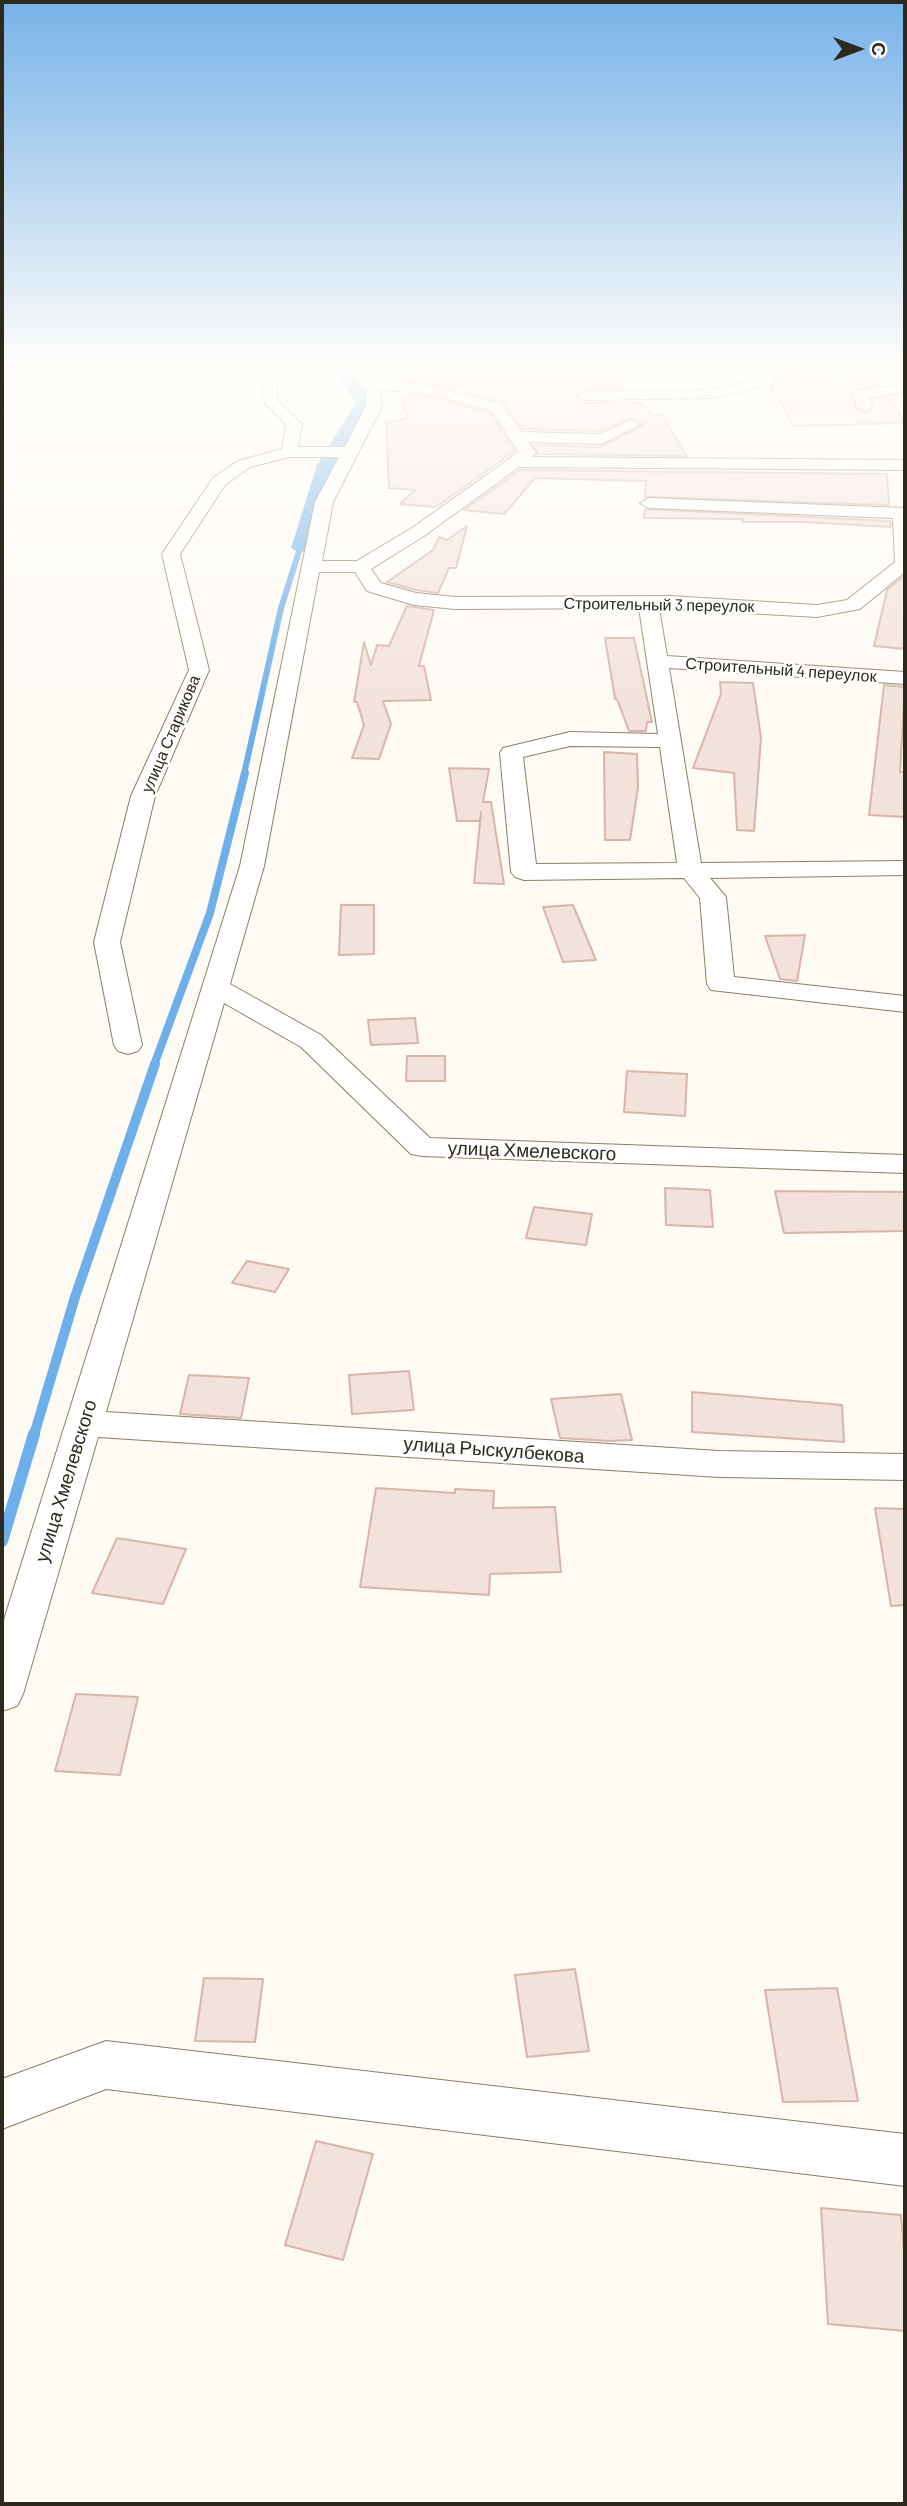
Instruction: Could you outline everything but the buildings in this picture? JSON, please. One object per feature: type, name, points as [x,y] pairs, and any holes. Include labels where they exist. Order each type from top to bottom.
[{"type":"street","name":"улица Старикова","points":[[128,1045],[107,942],[143,796],[199,670],[171,554],[218,483]]},
{"type":"street","name":"улица Хмелевского","points":[[2,1694],[252,866],[310,566],[324,502],[334,483]]},
{"type":"street","points":[[310,566],[361,567],[418,532],[486,483]]},
{"type":"street","name":"Строительный 3 переулок","points":[[361,567],[374,587],[414,599],[455,603],[648,602],[817,611],[853,605],[904,564],[903,513],[649,503]]},
{"type":"street","points":[[648,602],[690,869],[713,897],[721,984],[905,1004]]},
{"type":"street","name":"Строительный 4 переулок","points":[[657,661],[905,678]]},
{"type":"street","points":[[670,741],[570,739],[511,753],[524,872],[905,868]]},
{"type":"street","name":"улица Хмелевского","points":[[216,987],[312,1041],[422,1147],[905,1164]]},
{"type":"street","name":"улица Рыскулбекова","points":[[84,1423],[719,1464],[905,1467]]},
{"type":"street","points":[[2,2104],[106,2065],[905,2160]]},
{"type":"waterway","points":[[300,548],[320,483]]},
{"type":"waterway","points":[[244,774],[281,608],[300,548]]},
{"type":"waterway","points":[[154,1065],[210,913],[245,773]]},
{"type":"waterway","points":[[34,1435],[75,1297],[155,1064]]},
{"type":"waterway","points":[[2,1541],[34,1434]]}]
